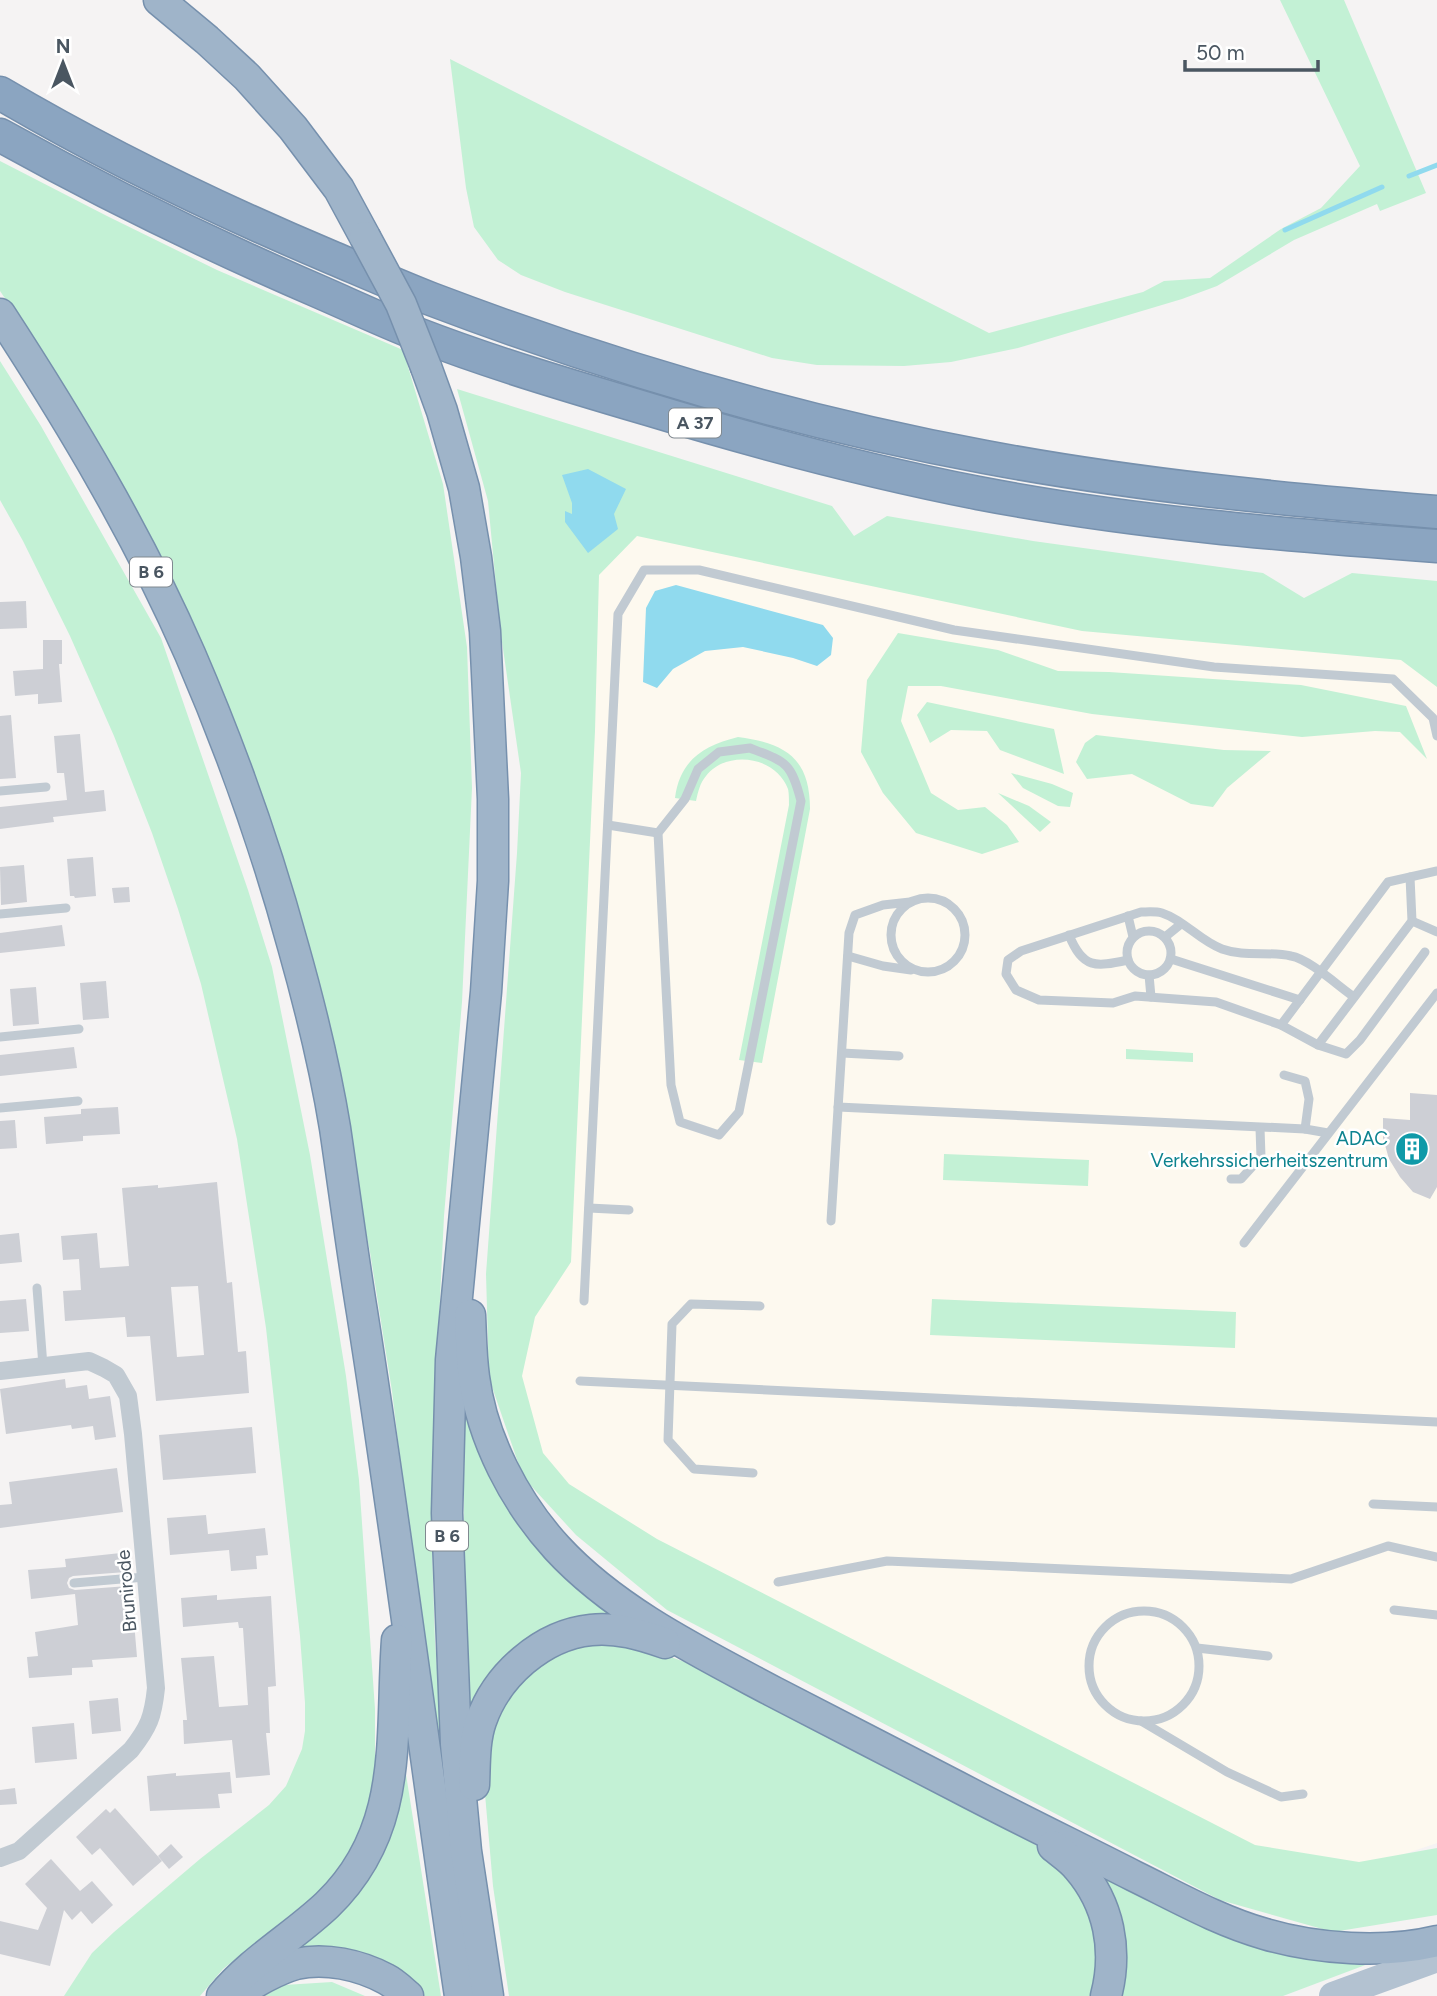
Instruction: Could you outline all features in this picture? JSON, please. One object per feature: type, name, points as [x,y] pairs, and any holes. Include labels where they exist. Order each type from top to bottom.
[{"type":"highway","name":"B 6","points":[[159,0],[247,76],[293,128],[339,189],[401,304],[426,367],[442,411],[466,499],[476,557],[485,631],[491,722],[493,881],[486,992],[451,1360],[446,1513],[456,1744],[467,1851],[488,1996]]},
{"type":"highway","name":"A 37","points":[[0,93],[142,170],[257,226],[429,298],[585,354],[739,399],[874,434],[1025,464],[1229,493],[1437,512]]},
{"type":"highway","name":"A 37","points":[[0,135],[161,220],[417,334],[574,388],[730,434],[878,472],[1083,510],[1223,528],[1437,546]]},
{"type":"highway","name":"B 6","points":[[0,314],[73,429],[145,561],[190,654],[264,848],[293,946],[315,1031],[334,1124],[460,1996]]},
{"type":"highway","points":[[466,1220],[474,1378],[487,1430],[496,1453],[533,1518],[556,1546],[584,1575],[625,1607],[714,1661],[1017,1818],[1221,1919],[1266,1934],[1315,1945],[1383,1949],[1437,1941]]},
{"type":"highway","points":[[222,1996],[253,1963],[309,1921],[345,1886],[373,1840],[384,1810],[390,1776],[402,1580]]},
{"type":"highway","points":[[467,1851],[475,1752],[481,1722],[504,1679],[520,1662],[566,1635],[592,1629],[629,1632],[714,1661]]},
{"type":"highway","points":[[1017,1818],[1077,1867],[1092,1887],[1110,1930],[1111,1978],[1106,1996]]},
{"type":"highway","points":[[233,1996],[295,1964],[321,1961],[354,1966],[387,1980],[408,1996]]},
{"type":"main road","points":[[1333,1996],[1437,1958]]},
{"type":"street","name":"Brunirode","points":[[0,1371],[89,1362],[116,1375],[128,1395],[156,1688],[154,1711],[144,1733],[131,1749],[19,1851],[0,1858]]},
{"type":"lane","points":[[584,1301],[618,614],[643,570],[699,570],[954,630],[1214,667],[1393,679],[1433,718],[1437,736]]},
{"type":"lane","points":[[750,748],[780,760],[794,775],[801,801],[749,1063],[738,1112],[719,1135],[680,1122],[671,1085],[658,833],[685,799],[698,769],[719,752],[750,748]]},
{"type":"lane","points":[[0,791],[46,787]]},
{"type":"lane","points":[[608,825],[658,833]]},
{"type":"lane","points":[[1281,1025],[1388,882],[1437,871]]},
{"type":"lane","points":[[1318,1045],[1412,921],[1410,877]]},
{"type":"lane","points":[[831,1221],[849,933],[855,915],[883,905],[934,898],[946,902],[962,920],[964,944],[959,955],[941,970],[929,973],[883,966],[848,956]]},
{"type":"lane","points":[[910,902],[893,920],[891,945],[905,965],[916,971]]},
{"type":"lane","points":[[0,914],[66,908]]},
{"type":"lane","points":[[1354,997],[1302,959],[1290,955],[1223,950],[1160,912],[1141,912],[1021,951],[1009,960],[1006,974],[1016,990],[1039,1000],[1113,1003],[1135,996],[1216,1002],[1281,1025],[1318,1045],[1346,1054],[1360,1040],[1425,952]]},
{"type":"lane","points":[[1128,916],[1133,937],[1128,948],[1128,960],[1136,971],[1149,975],[1163,971],[1171,959],[1171,947],[1165,937],[1153,931],[1133,937]]},
{"type":"lane","points":[[1412,921],[1437,932]]},
{"type":"lane","points":[[1165,937],[1181,923]]},
{"type":"lane","points":[[1069,935],[1077,954],[1088,962],[1106,965],[1128,960]]},
{"type":"lane","points":[[1171,959],[1300,1000]]},
{"type":"lane","points":[[1149,975],[1152,997]]},
{"type":"lane","points":[[1244,1242],[1437,993]]},
{"type":"lane","points":[[0,1037],[79,1029]]},
{"type":"lane","points":[[842,1053],[899,1056]]},
{"type":"lane","points":[[1284,1075],[1305,1081],[1309,1099],[1305,1129]]},
{"type":"lane","points":[[0,1108],[78,1101]]},
{"type":"lane","points":[[838,1107],[1305,1129],[1328,1133]]},
{"type":"lane","points":[[1231,1179],[1241,1179],[1261,1157],[1260,1128]]},
{"type":"lane","points":[[589,1208],[629,1210]]},
{"type":"lane","points":[[37,1288],[43,1366]]},
{"type":"lane","points":[[753,1473],[694,1469],[667,1440],[672,1324],[691,1304],[760,1306]]},
{"type":"lane","points":[[580,1381],[1437,1422]]},
{"type":"lane","points":[[1373,1504],[1437,1507]]},
{"type":"lane","points":[[778,1582],[887,1561],[1291,1579],[1388,1546],[1437,1557]]},
{"type":"lane","points":[[74,1584],[145,1577]]},
{"type":"lane","points":[[1139,1611],[1158,1612],[1175,1619],[1188,1632],[1197,1648],[1199,1675],[1189,1699],[1176,1712],[1159,1720],[1141,1721],[1123,1717],[1108,1707],[1096,1693],[1090,1676],[1090,1658],[1095,1640],[1106,1626],[1122,1616],[1139,1611]]},
{"type":"lane","points":[[1394,1611],[1437,1615]]},
{"type":"lane","points":[[1197,1648],[1268,1656]]},
{"type":"lane","points":[[1141,1721],[1227,1772],[1281,1797],[1303,1794]]},
{"type":"shaded area","points":[[632,527],[1437,651],[1437,1843],[1363,1868],[1253,1857],[547,1486],[504,1373],[551,630]]},
{"type":"green space","points":[[1280,0],[1344,0],[1426,193],[1380,211],[1377,204],[1294,240],[1217,286],[1018,348],[951,362],[904,366],[817,365],[772,358],[565,292],[521,275],[498,260],[474,227],[466,188],[450,59],[989,333],[1143,292],[1164,281],[1210,278],[1281,229],[1321,208],[1360,166]]},
{"type":"green space","points":[[0,161],[217,270],[403,350],[443,484],[467,647],[472,788],[462,1002],[444,1216],[435,1402],[432,1548],[435,1642],[450,1832],[422,1641],[392,1391],[370,1252],[329,1046],[282,865],[44,356],[0,291]]},
{"type":"green space","points":[[0,361],[41,426],[161,638],[248,890],[272,967],[310,1155],[346,1376],[359,1480],[375,1709],[375,1784],[364,1834],[339,1876],[223,1969],[200,1996],[64,1996],[92,1953],[114,1932],[269,1805],[286,1786],[302,1749],[305,1703],[300,1636],[266,1328],[237,1139],[201,984],[178,909],[114,736],[70,636],[0,500]]},
{"type":"green space","points":[[457,389],[832,506],[854,536],[887,516],[1033,541],[1263,573],[1304,598],[1352,573],[1437,581],[1437,687],[1401,660],[1082,631],[637,536],[599,575],[595,731],[571,1262],[535,1317],[522,1376],[543,1453],[569,1484],[657,1539],[1255,1845],[1359,1862],[1437,1848],[1437,1915],[1333,1932],[1220,1900],[667,1610],[576,1535],[523,1477],[489,1378],[486,1274],[521,773],[500,628],[488,501]]},
{"type":"green space","points":[[898,633],[998,650],[1058,671],[1301,685],[1406,706],[1427,759],[1400,732],[1375,731],[1302,737],[1092,714],[941,686],[908,686],[901,721],[931,793],[958,810],[985,807],[1007,825],[1019,842],[982,854],[916,833],[883,793],[861,752],[867,680]]},
{"type":"green space","points":[[927,702],[1054,729],[1064,774],[1000,750],[987,731],[951,730],[930,743],[917,715]]},
{"type":"green space","points":[[1096,735],[1224,750],[1271,751],[1227,788],[1213,807],[1191,804],[1132,774],[1087,779],[1076,762],[1085,743]]},
{"type":"green space","points":[[738,737],[769,744],[792,756],[800,765],[809,792],[810,809],[762,1063],[739,1060],[789,805],[788,789],[773,769],[762,763],[738,760],[715,767],[706,776],[696,801],[675,798],[682,774],[695,757],[714,745]]},
{"type":"green space","points":[[1011,773],[1052,784],[1073,793],[1070,807],[1058,806],[1023,788]]},
{"type":"green space","points":[[998,793],[1029,806],[1051,822],[1040,832]]},
{"type":"green space","points":[[1126,1049],[1193,1053],[1193,1062],[1126,1059]]},
{"type":"green space","points":[[944,1154],[1089,1160],[1088,1186],[943,1180]]},
{"type":"green space","points":[[932,1299],[1236,1312],[1235,1348],[930,1335]]},
{"type":"green space","points":[[465,1383],[477,1436],[627,1622],[514,1651],[484,1683],[469,1722],[463,1588]]},
{"type":"green space","points":[[593,1642],[640,1646],[696,1666],[1004,1824],[1043,1850],[1076,1879],[1095,1914],[1101,1959],[1093,1996],[509,1996],[493,1886],[484,1747],[511,1681],[543,1657]]},
{"type":"green space","points":[[402,1749],[441,1996],[420,1996],[273,1959],[314,1927]]},
{"type":"green space","points":[[1077,1867],[1221,1919],[1383,1949],[1368,1964],[1283,1996],[1106,1996],[1111,1978]]},
{"type":"green space","points":[[332,1982],[365,1996],[264,1996],[284,1985]]},
{"type":"water","points":[[588,469],[626,489],[614,514],[618,529],[588,553],[565,522],[565,511],[572,514],[572,503],[562,475]]},
{"type":"water","points":[[676,585],[823,625],[833,638],[831,655],[817,666],[743,647],[705,651],[673,669],[657,688],[643,682],[646,608],[655,591]]},
{"type":"building","points":[[26,601],[27,628],[0,629],[0,602]]},
{"type":"building","points":[[43,640],[62,640],[62,664],[59,664],[62,702],[38,704],[38,694],[15,696],[13,671],[43,669]]},
{"type":"building","points":[[11,715],[16,778],[0,779],[0,716]]},
{"type":"building","points":[[80,734],[85,792],[104,790],[106,811],[53,817],[54,822],[0,829],[0,807],[67,800],[64,773],[57,773],[54,736]]},
{"type":"building","points":[[93,857],[96,896],[70,896],[67,859]]},
{"type":"building","points":[[24,865],[27,902],[1,905],[0,867]]},
{"type":"building","points":[[129,887],[130,902],[114,903],[112,888]]},
{"type":"building","points":[[62,925],[65,946],[0,953],[0,933]]},
{"type":"building","points":[[106,981],[109,1018],[83,1020],[80,983]]},
{"type":"building","points":[[36,987],[39,1024],[13,1026],[10,989]]},
{"type":"building","points":[[74,1047],[77,1068],[0,1076],[0,1055]]},
{"type":"building","name":"ADAC Verkehrssicherheitszentrum","points":[[1410,1093],[1437,1095],[1437,1187],[1430,1199],[1413,1192],[1400,1177],[1389,1159],[1383,1138],[1383,1118],[1410,1120]]},
{"type":"building","points":[[118,1107],[120,1134],[83,1136],[83,1141],[46,1144],[44,1117],[81,1114],[81,1109]]},
{"type":"building","points":[[15,1120],[17,1148],[0,1149],[0,1121]]},
{"type":"building","points":[[217,1182],[227,1283],[232,1282],[238,1352],[246,1351],[249,1393],[156,1401],[150,1336],[127,1337],[125,1317],[65,1321],[63,1291],[81,1290],[79,1259],[63,1260],[61,1236],[97,1233],[100,1268],[129,1266],[122,1188],[158,1185],[158,1188]],"holes":[[[198,1286],[204,1355],[177,1357],[171,1287]]]},
{"type":"building","points":[[19,1233],[22,1262],[0,1264],[0,1235]]},
{"type":"building","points":[[26,1299],[29,1331],[0,1333],[0,1301]]},
{"type":"building","points":[[65,1379],[66,1388],[87,1385],[89,1399],[110,1396],[116,1437],[95,1440],[93,1426],[72,1429],[71,1425],[6,1434],[0,1389]]},
{"type":"building","points":[[252,1427],[256,1473],[163,1480],[159,1435]]},
{"type":"building","points":[[117,1468],[123,1512],[0,1528],[0,1505],[12,1504],[9,1482]]},
{"type":"building","points":[[206,1515],[208,1534],[265,1528],[268,1555],[256,1556],[257,1569],[231,1571],[229,1550],[170,1555],[167,1518]]},
{"type":"building","points":[[130,1552],[131,1567],[126,1567],[126,1572],[73,1576],[67,1583],[69,1588],[75,1590],[128,1586],[137,1657],[92,1660],[93,1667],[72,1668],[72,1675],[29,1678],[27,1657],[38,1656],[35,1632],[78,1625],[75,1594],[31,1599],[28,1570],[66,1567],[65,1559]]},
{"type":"building","points":[[217,1595],[217,1600],[271,1596],[276,1686],[268,1687],[270,1733],[266,1733],[270,1775],[236,1778],[232,1740],[184,1744],[183,1720],[187,1720],[181,1658],[214,1656],[219,1707],[248,1705],[243,1628],[239,1628],[238,1622],[183,1627],[181,1598]]},
{"type":"building","points":[[118,1698],[121,1731],[92,1734],[89,1701]]},
{"type":"building","points":[[74,1723],[77,1759],[35,1763],[32,1727]]},
{"type":"building","points":[[230,1772],[232,1793],[218,1794],[220,1808],[150,1811],[147,1776]]},
{"type":"building","points":[[15,1788],[17,1804],[0,1805],[0,1790]]},
{"type":"building","points":[[115,1808],[162,1861],[133,1886],[100,1848],[92,1855],[76,1837],[106,1809],[110,1813]]},
{"type":"building","points":[[171,1844],[183,1857],[169,1869],[158,1856]]},
{"type":"building","points":[[51,1859],[80,1891],[92,1881],[113,1905],[92,1924],[81,1911],[72,1920],[64,1910],[50,1966],[0,1954],[0,1921],[38,1930],[47,1908],[25,1884]]},
{"type":"waterway","points":[[1409,176],[1437,165]]},
{"type":"waterway","points":[[1285,230],[1382,187]]},
{"type":"place","name":"ADAC Verkehrssicherheitszentrum","points":[[1412,1149]]}]
